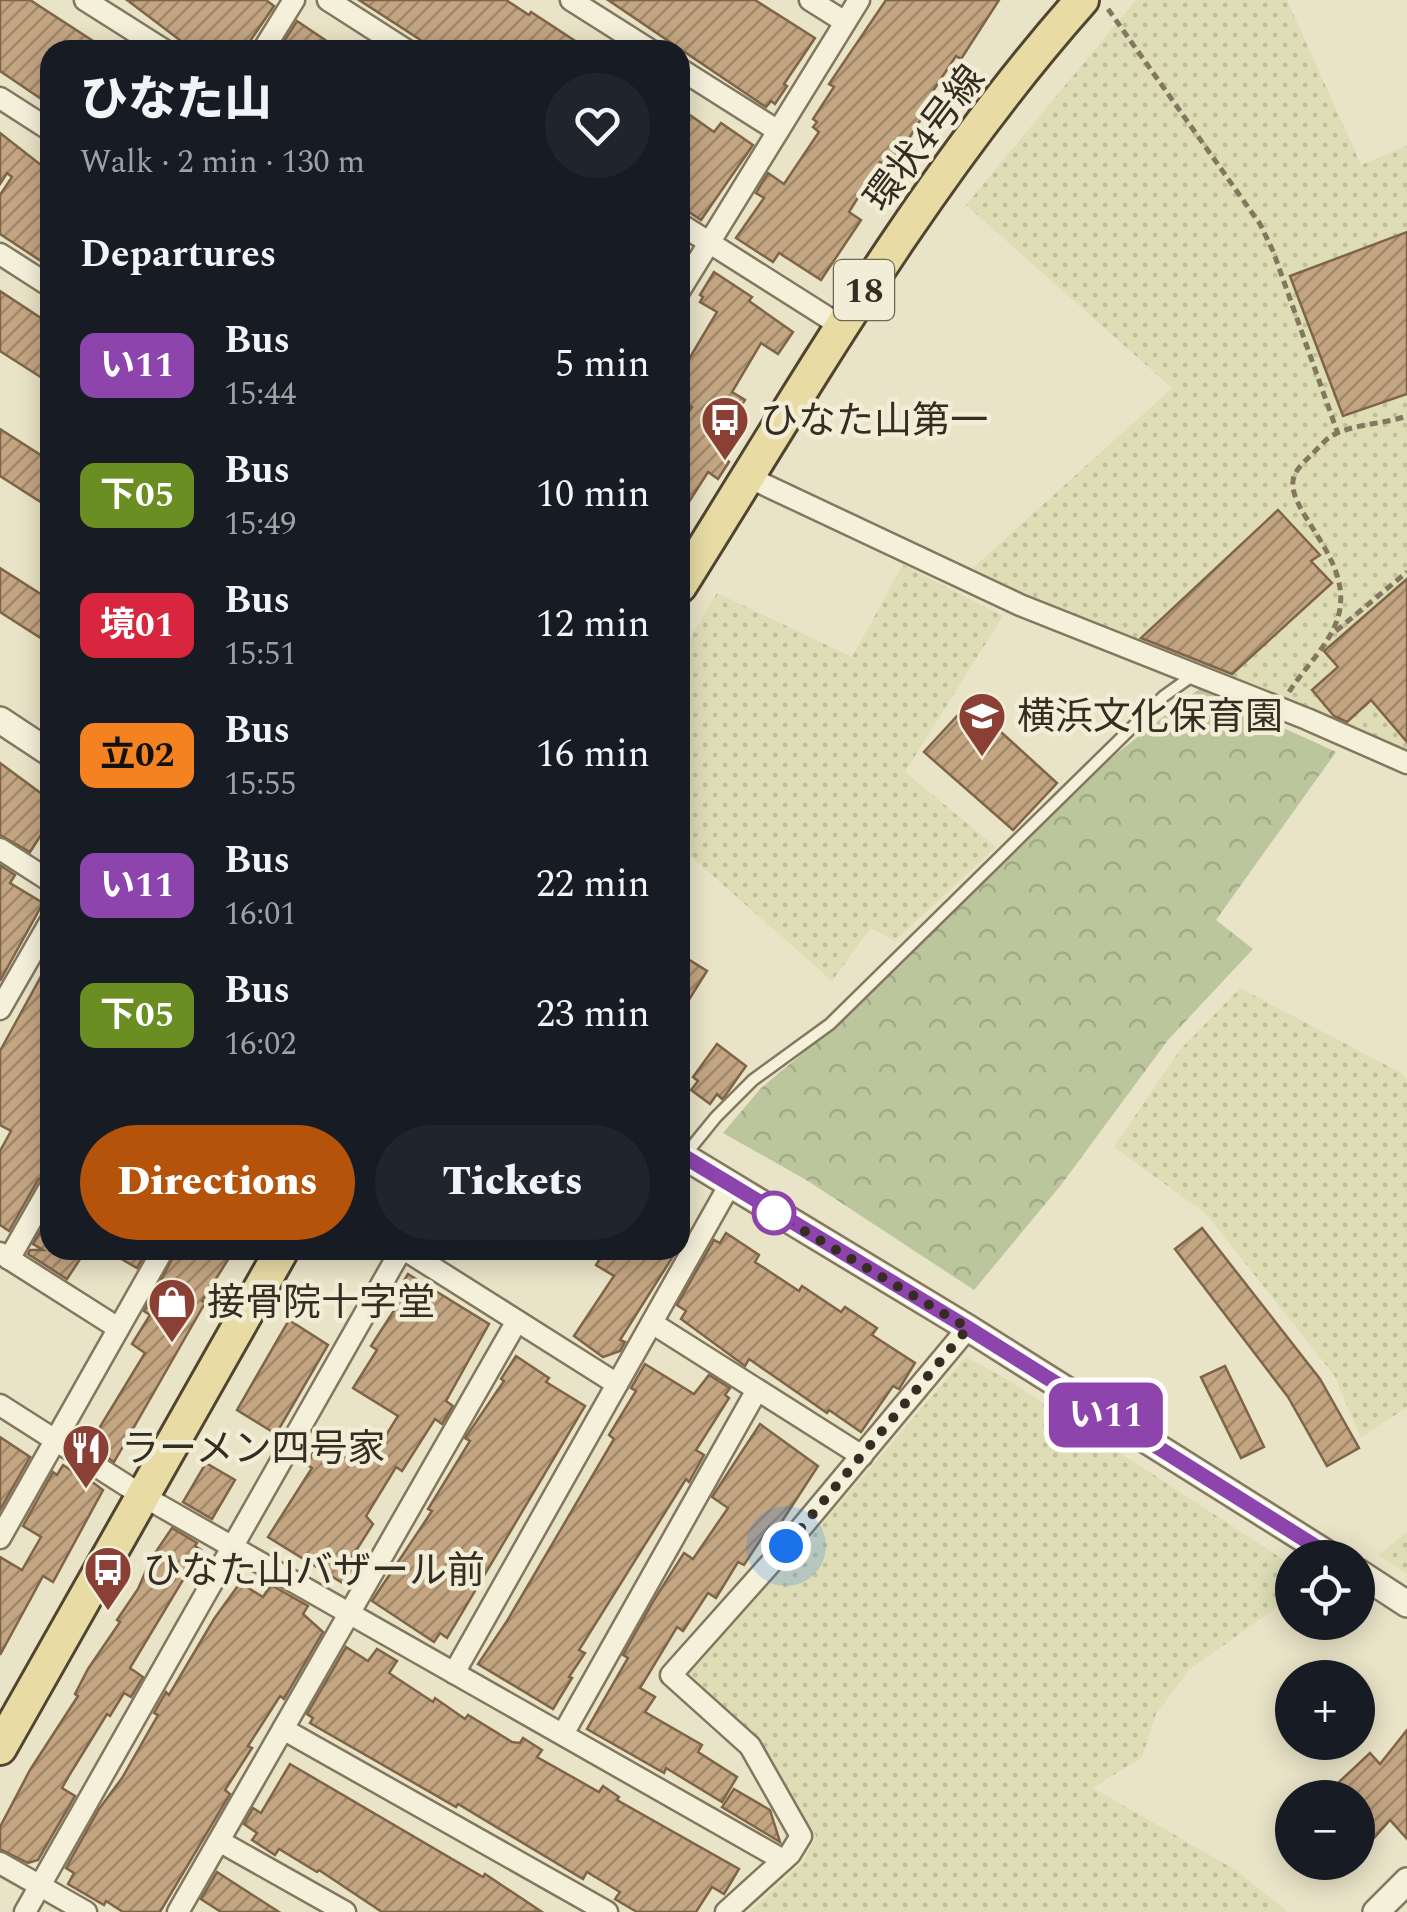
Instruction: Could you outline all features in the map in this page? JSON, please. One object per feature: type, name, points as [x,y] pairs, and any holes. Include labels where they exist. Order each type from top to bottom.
[{"type":"main road","name":"環状4号線","points":[[690,570],[841,326],[969,139],[1078,3]]},
{"type":"main road","points":[[0,1748],[276,1260]]},
{"type":"street","points":[[85,0],[148,40]]},
{"type":"street","points":[[269,40],[294,0]]},
{"type":"street","points":[[328,0],[390,40]]},
{"type":"street","points":[[571,0],[634,40]]},
{"type":"street","points":[[810,0],[845,22]]},
{"type":"street","points":[[690,273],[859,0]]},
{"type":"street","points":[[690,75],[778,131]]},
{"type":"street","points":[[0,98],[40,124]]},
{"type":"street","points":[[690,230],[841,326]]},
{"type":"street","points":[[0,254],[40,280]]},
{"type":"street","points":[[748,477],[1020,605],[1196,673],[1407,763]]},
{"type":"street","points":[[3,729],[40,748]]},
{"type":"street","points":[[0,849],[40,875]]},
{"type":"street","points":[[0,1009],[40,939]]},
{"type":"street","points":[[690,1160],[968,1328],[1305,1540]]},
{"type":"street","points":[[690,1255],[729,1186]]},
{"type":"street","points":[[40,1202],[4,1256],[118,1328]]},
{"type":"street","points":[[0,1538],[157,1260]]},
{"type":"street","points":[[26,1912],[397,1260]]},
{"type":"street","points":[[419,1260],[617,1384]]},
{"type":"street","points":[[454,1673],[687,1260]]},
{"type":"street","points":[[178,1912],[517,1321]]},
{"type":"street","points":[[652,1323],[862,1456]]},
{"type":"street","points":[[726,1912],[783,1860],[801,1836],[750,1746],[670,1675],[786,1546],[968,1328]]},
{"type":"street","points":[[563,1734],[758,1390]]},
{"type":"street","points":[[0,1405],[143,1496],[783,1860]]},
{"type":"street","points":[[1375,1583],[1407,1604]]},
{"type":"street","points":[[283,1729],[607,1912]]},
{"type":"street","points":[[219,1841],[344,1912]]},
{"type":"street","points":[[0,1864],[86,1912]]},
{"type":"street","points":[[1376,1912],[1407,1881]]},
{"type":"lane","points":[[690,1147],[753,1080],[830,1024],[1164,696],[1196,673]]},
{"type":"path","points":[[1078,3],[1260,224],[1338,434]]},
{"type":"path","points":[[1334,633],[1341,606],[1340,578],[1297,500],[1293,482],[1300,467],[1332,436],[1407,416]]},
{"type":"path","points":[[1279,708],[1305,666],[1334,633],[1407,572]]},
{"type":"green space","points":[[1136,0],[1287,0],[1361,165],[1407,146],[1407,758],[1070,616],[973,568],[1172,388],[966,205]]},
{"type":"green space","points":[[903,565],[1003,616],[905,772],[996,847],[895,941],[871,928],[832,981],[690,856],[690,638],[717,593],[852,657]]},
{"type":"green space","points":[[1199,689],[1336,752],[1216,920],[1253,949],[1168,1040],[1061,1185],[974,1290],[808,1181],[723,1133],[761,1088],[834,1027],[918,940],[1116,754]]},
{"type":"green space","points":[[1240,988],[1403,1074],[1407,1081],[1407,1407],[1361,1438],[1334,1375],[1206,1214],[1114,1147],[1179,1051]]},
{"type":"green space","points":[[966,1357],[1008,1380],[1275,1554],[1275,1609],[1190,1669],[1156,1714],[1142,1757],[1093,1788],[1234,1869],[1288,1912],[749,1912],[803,1862],[816,1836],[757,1736],[685,1677]]},
{"type":"green space","points":[[1407,1532],[1407,1574],[1378,1555]]},
{"type":"building","points":[[0,0],[30,0],[92,40],[40,40],[40,98],[0,71]]},
{"type":"building","points":[[127,0],[266,0],[274,6],[251,40],[180,40]]},
{"type":"building","points":[[359,0],[506,0],[574,40],[421,40]]},
{"type":"building","points":[[608,0],[755,0],[815,38],[775,104],[771,101],[766,107],[690,56],[690,40],[667,40]]},
{"type":"building","points":[[886,0],[999,0],[961,59],[956,56],[927,100],[931,103],[890,169],[880,162],[849,212],[861,220],[821,280],[779,253],[773,262],[736,238],[764,198],[756,193],[768,173],[784,184],[819,132],[813,127],[817,122],[813,119],[834,87],[829,84]]},
{"type":"building","points":[[297,21],[325,40],[285,40]]},
{"type":"building","points":[[690,115],[714,132],[721,123],[753,145],[701,220],[690,213]]},
{"type":"building","points":[[0,133],[40,164],[40,260],[0,234],[0,195],[12,177],[7,173],[0,184]]},
{"type":"building","points":[[1407,232],[1407,394],[1343,416],[1290,276]]},
{"type":"building","points":[[714,272],[752,297],[749,301],[793,332],[778,354],[761,343],[732,392],[745,400],[725,430],[731,434],[718,452],[729,462],[718,479],[708,472],[690,500],[690,357],[717,312],[700,302]]},
{"type":"building","points":[[0,291],[40,317],[40,377],[0,351]]},
{"type":"building","points":[[0,429],[40,455],[40,502],[0,476]]},
{"type":"building","points":[[1278,510],[1320,555],[1311,561],[1332,583],[1232,674],[1141,638]]},
{"type":"building","points":[[0,568],[40,594],[40,638],[0,612]]},
{"type":"building","points":[[1407,579],[1407,742],[1371,700],[1347,722],[1334,716],[1312,690],[1338,667],[1324,651]]},
{"type":"building","points":[[969,703],[1057,783],[1013,830],[924,752]]},
{"type":"building","points":[[0,763],[40,793],[40,836],[30,852],[0,835]]},
{"type":"building","points":[[0,865],[15,875],[10,883],[40,901],[40,908],[0,981]]},
{"type":"building","points":[[690,960],[707,971],[690,998]]},
{"type":"building","points":[[40,978],[40,1179],[9,1231],[0,1225],[0,1151],[11,1131],[0,1125],[0,1051]]},
{"type":"building","points":[[717,1044],[746,1066],[725,1096],[722,1099],[717,1094],[710,1104],[691,1090],[698,1081],[693,1077]]},
{"type":"building","points":[[1202,1228],[1320,1379],[1359,1448],[1327,1466],[1288,1397],[1175,1249]]},
{"type":"building","points":[[726,1233],[759,1255],[755,1262],[841,1312],[845,1307],[877,1328],[872,1335],[915,1363],[899,1389],[893,1386],[861,1432],[749,1359],[745,1366],[681,1319],[686,1311],[677,1305],[714,1240],[720,1243]]},
{"type":"building","points":[[30,1250],[40,1250],[40,1260],[79,1260],[67,1279],[28,1254]]},
{"type":"building","points":[[123,1260],[141,1260],[137,1268]]},
{"type":"building","points":[[172,1260],[228,1260],[114,1462],[89,1445],[145,1353],[132,1344],[150,1315],[144,1311]]},
{"type":"building","points":[[599,1260],[671,1260],[620,1340],[625,1342],[620,1351],[603,1357],[574,1336],[614,1276],[596,1265]]},
{"type":"building","points":[[408,1274],[489,1324],[446,1401],[453,1406],[442,1424],[435,1419],[402,1471],[396,1467],[366,1516],[373,1524],[350,1560],[360,1567],[349,1587],[268,1537],[312,1468],[306,1464],[320,1442],[360,1467],[365,1458],[370,1461],[398,1416],[353,1388],[377,1350],[371,1346],[395,1309],[389,1305]]},
{"type":"building","points":[[289,1320],[328,1345],[276,1434],[237,1410]]},
{"type":"building","points":[[516,1356],[549,1378],[546,1382],[585,1406],[447,1638],[440,1633],[434,1642],[372,1601],[432,1511],[428,1509],[470,1441],[465,1438],[504,1381],[501,1379]]},
{"type":"building","points":[[645,1364],[694,1394],[709,1375],[730,1388],[725,1395],[729,1398],[696,1450],[704,1455],[689,1482],[686,1479],[579,1650],[585,1653],[553,1709],[478,1664],[614,1439],[609,1435],[636,1391],[631,1388]]},
{"type":"building","points":[[1225,1366],[1264,1447],[1241,1458],[1201,1377]]},
{"type":"building","points":[[760,1424],[818,1466],[775,1532],[769,1527],[744,1565],[738,1562],[716,1598],[708,1593],[683,1631],[677,1627],[640,1688],[655,1697],[645,1712],[702,1745],[698,1752],[737,1777],[722,1802],[666,1768],[664,1773],[587,1729],[628,1658],[623,1655],[654,1600],[684,1553],[693,1559],[728,1508],[712,1497]]},
{"type":"building","points":[[0,1437],[30,1457],[0,1510]]},
{"type":"building","points":[[206,1463],[235,1480],[212,1519],[183,1502]]},
{"type":"building","points":[[63,1465],[72,1471],[74,1468],[103,1490],[53,1582],[43,1576],[0,1655],[0,1557],[22,1570],[41,1537],[23,1526],[53,1472],[57,1475]]},
{"type":"building","points":[[172,1528],[197,1543],[195,1546],[201,1550],[130,1668],[143,1677],[131,1697],[124,1693],[110,1716],[107,1714],[62,1788],[75,1796],[38,1860],[28,1863],[0,1849],[0,1827]]},
{"type":"building","points":[[240,1583],[263,1597],[271,1585],[308,1606],[303,1614],[323,1632],[284,1699],[280,1696],[248,1746],[252,1748],[225,1790],[230,1794],[160,1912],[123,1912],[106,1901],[104,1905],[68,1884],[74,1873],[66,1868],[158,1715],[154,1713],[166,1692],[169,1695]]},
{"type":"building","points":[[346,1647],[368,1661],[377,1649],[397,1661],[389,1673],[433,1702],[435,1698],[465,1719],[468,1715],[512,1742],[520,1743],[523,1738],[542,1750],[537,1757],[599,1792],[603,1786],[619,1797],[617,1800],[739,1869],[724,1894],[712,1887],[696,1912],[637,1912],[615,1899],[620,1892],[587,1872],[583,1879],[458,1804],[456,1807],[310,1723],[313,1718],[307,1714]]},
{"type":"building","points":[[1407,1730],[1407,1839],[1390,1820],[1375,1837],[1375,1780],[1341,1780],[1363,1760],[1375,1758],[1380,1764]]},
{"type":"building","points":[[290,1764],[483,1877],[485,1874],[542,1912],[382,1912],[319,1870],[279,1849],[275,1855],[252,1840],[257,1833],[244,1824],[253,1808],[261,1813]]},
{"type":"building","points":[[734,1789],[770,1810],[780,1842],[722,1807]]},
{"type":"building","points":[[217,1872],[279,1912],[221,1912],[201,1899]]},
{"type":"bus line","name":"い11","points":[[690,1161],[968,1328],[1305,1540]]},
{"type":"place","name":"ひなた山第一","points":[[725,462]]},
{"type":"place","name":"横浜文化保育園","points":[[982,758]]},
{"type":"place","name":"接骨院十字堂","points":[[172,1344]]},
{"type":"place","name":"ラーメン四号家","points":[[86,1490]]},
{"type":"place","name":"ひなた山バザール前","points":[[108,1612]]},
{"type":"route","points":[[774,1213],[968,1328],[786,1546]]}]
